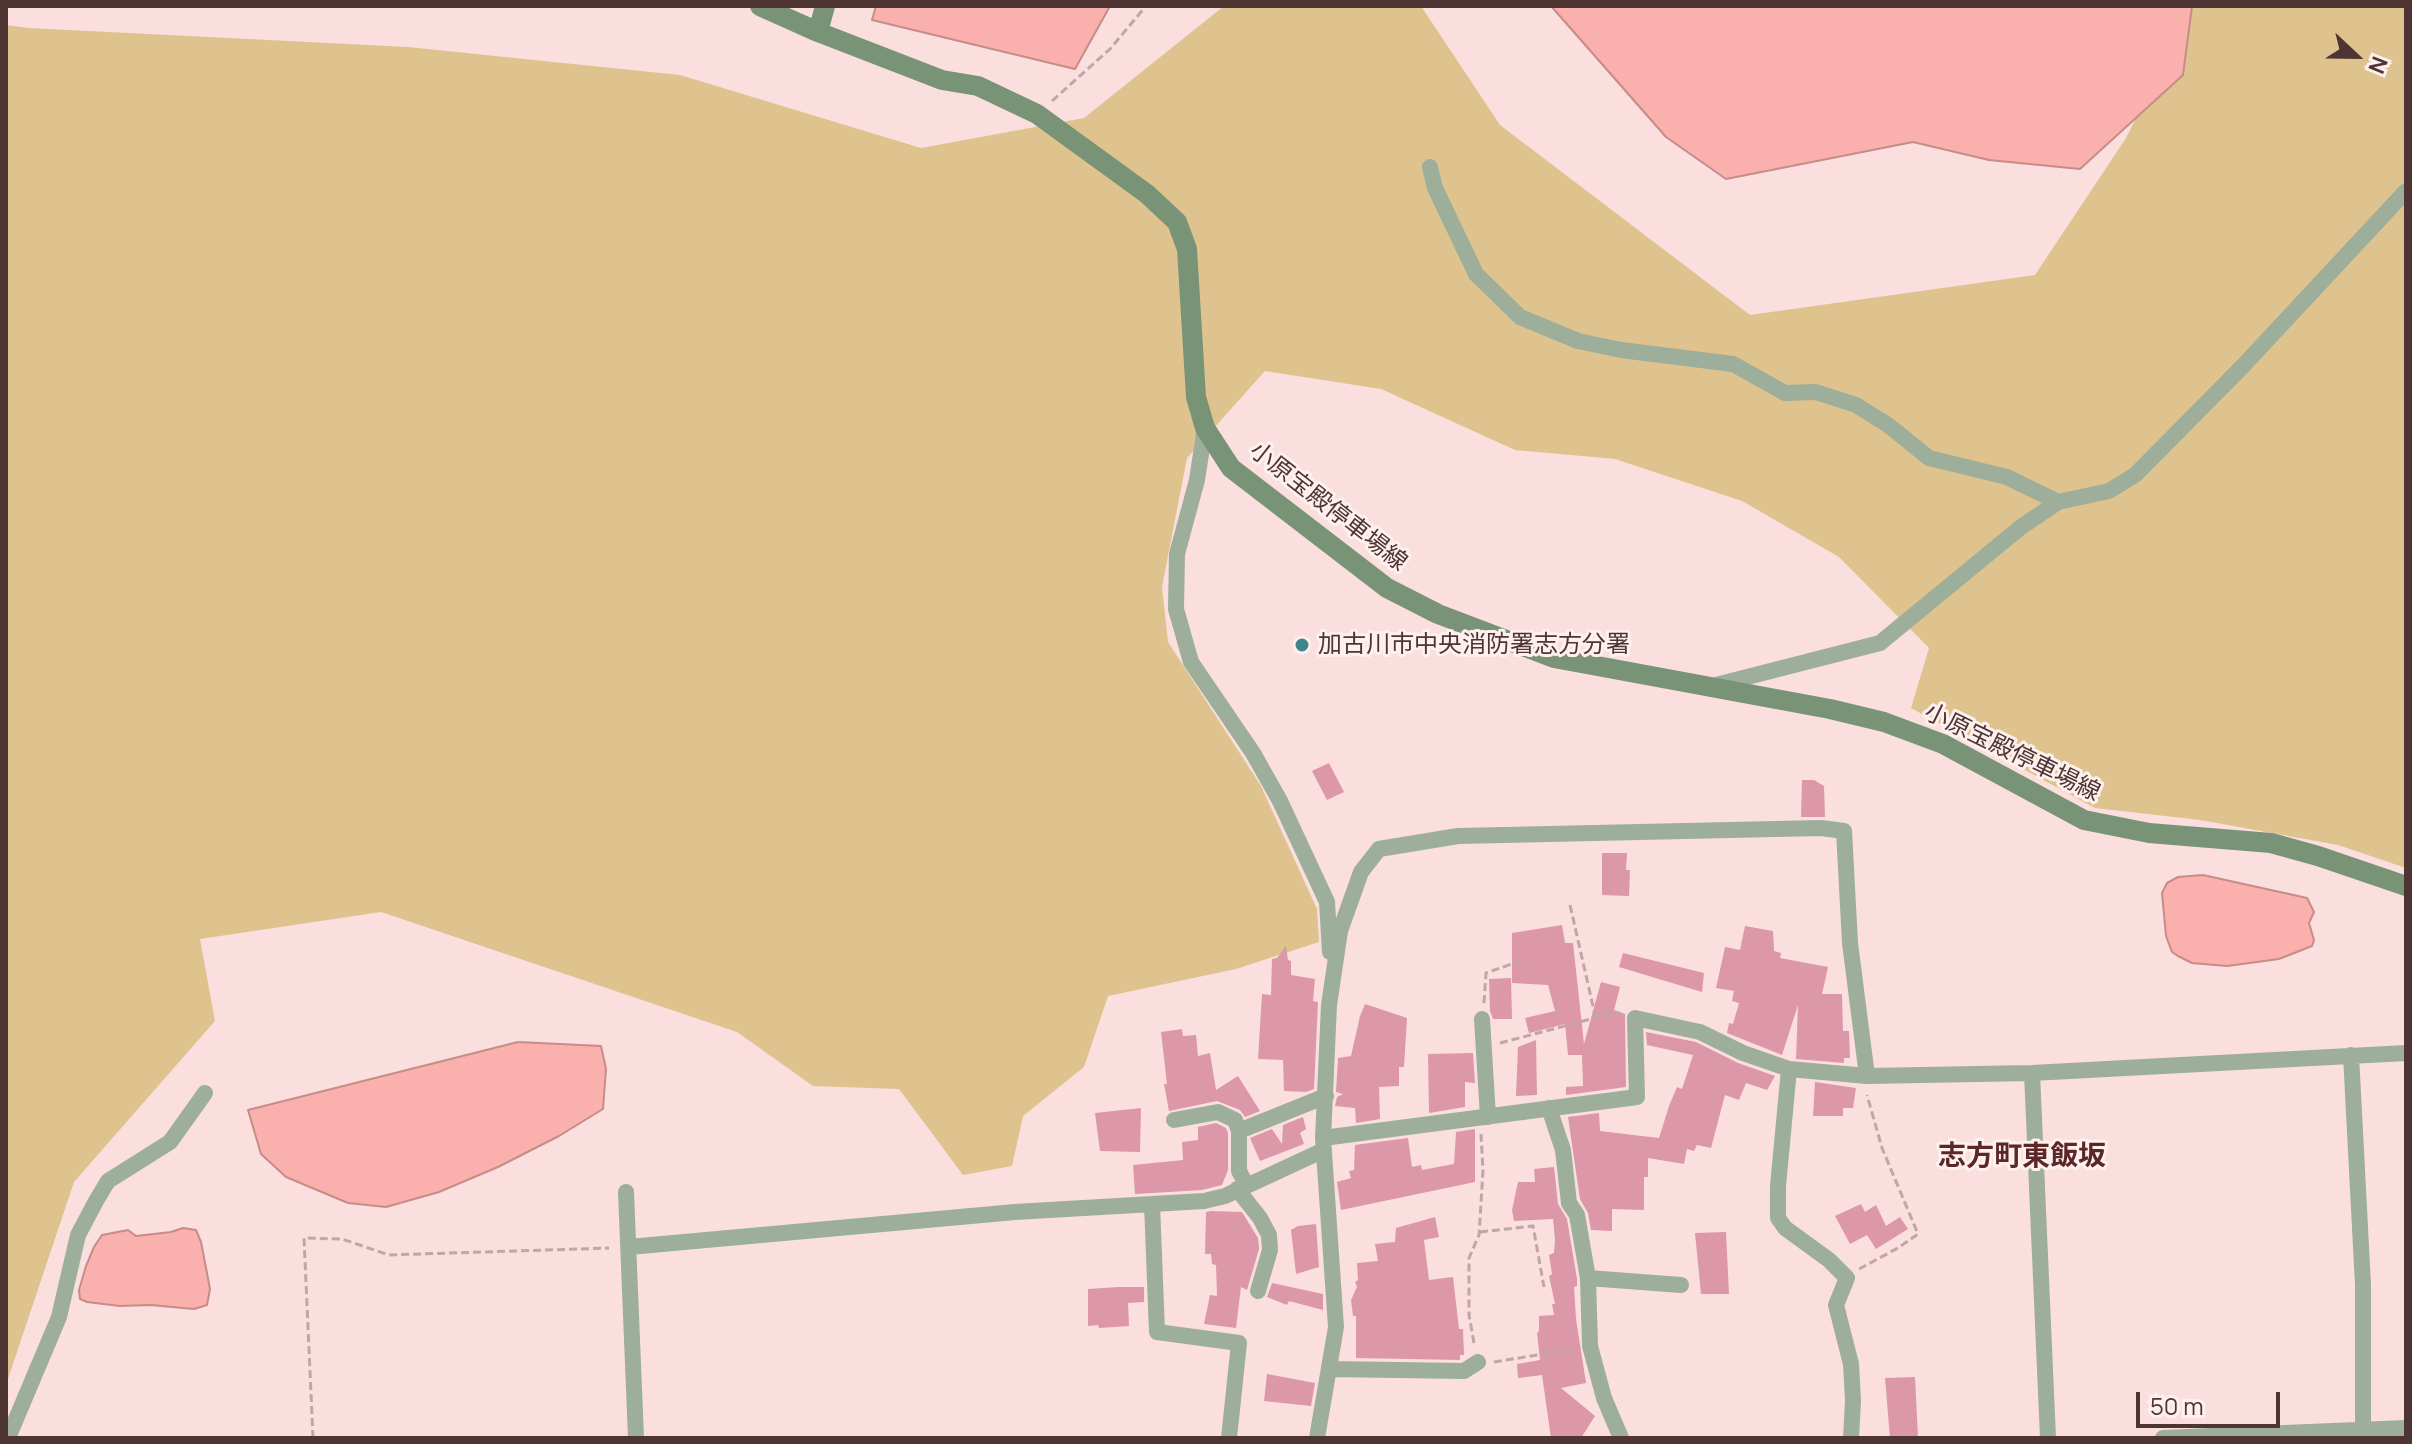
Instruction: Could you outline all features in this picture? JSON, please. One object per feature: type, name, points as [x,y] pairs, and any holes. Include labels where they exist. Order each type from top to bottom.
[{"type":"main road","name":"小原宝殿停車場線","points":[[760,6],[942,80],[978,86],[1037,114],[1147,194],[1177,222],[1187,249],[1196,397],[1205,428],[1231,468],[1387,588],[1438,614],[1554,658],[1830,709],[1884,722],[1943,744],[2084,820],[2149,833],[2271,843],[2406,886]]},
{"type":"main road","points":[[818,32],[825,6]]},
{"type":"street","points":[[1430,167],[1435,188],[1476,274],[1520,317],[1578,341],[1733,364],[1785,393],[1816,392],[1856,405],[1888,425],[1929,458],[2007,477],[2058,502]]},
{"type":"street","points":[[1706,687],[1880,643],[2021,527],[2058,502],[2109,491],[2135,475],[2242,367],[2406,191]]},
{"type":"street","points":[[1205,428],[1197,480],[1177,554],[1176,609],[1191,662],[1253,753],[1280,801],[1327,902],[1333,983]]},
{"type":"street","points":[[1317,1438],[1336,1327],[1323,1144],[1329,1005],[1340,931],[1361,872],[1379,849],[1458,836],[1821,828],[1844,831],[1850,943],[1867,1076]]},
{"type":"street","points":[[629,1247],[1015,1212],[1204,1201],[1225,1196],[1323,1144],[1637,1097],[1635,1018],[1700,1032],[1743,1053],[1789,1069],[1867,1076],[2032,1073],[2406,1053]]},
{"type":"street","points":[[1482,1019],[1484,1118]]},
{"type":"street","points":[[2351,1055],[2363,1285],[2363,1434]]},
{"type":"street","points":[[1789,1069],[1778,1218],[1785,1228],[1829,1260],[1847,1278],[1836,1305],[1851,1364],[1851,1438]]},
{"type":"street","points":[[2032,1073],[2048,1438]]},
{"type":"street","points":[[8,1438],[59,1317],[78,1235],[96,1201],[108,1181],[170,1142],[205,1093]]},
{"type":"street","points":[[1239,1131],[1326,1096]]},
{"type":"street","points":[[1549,1108],[1563,1150],[1569,1203],[1577,1215],[1588,1278],[1590,1346],[1604,1398],[1621,1438]]},
{"type":"street","points":[[1174,1120],[1218,1112],[1235,1120],[1239,1131],[1241,1186],[1269,1235],[1270,1250],[1258,1291]]},
{"type":"street","points":[[626,1192],[636,1438]]},
{"type":"street","points":[[1152,1204],[1157,1332],[1239,1343],[1229,1438]]},
{"type":"street","points":[[1588,1278],[1681,1285]]},
{"type":"street","points":[[1329,1369],[1464,1371],[1478,1362]]},
{"type":"street","points":[[2163,1438],[2363,1434],[2406,1428]]},
{"type":"path","points":[[1037,114],[1110,49],[1146,6]]},
{"type":"path","points":[[1570,905],[1595,1015]]},
{"type":"path","points":[[1482,1019],[1486,973],[1526,959]]},
{"type":"path","points":[[1484,1046],[1552,1030],[1591,1019],[1595,1015],[1625,1013],[1635,1018]]},
{"type":"path","points":[[1847,1278],[1918,1234],[1882,1148],[1867,1098],[1867,1076]]},
{"type":"path","points":[[1484,1118],[1480,1232],[1469,1258],[1469,1315],[1478,1362],[1590,1346]]},
{"type":"path","points":[[1480,1232],[1533,1226],[1544,1287]]},
{"type":"path","points":[[313,1438],[304,1238],[342,1239],[389,1255],[629,1247]]},
{"type":"shaded area","points":[[876,6],[1110,6],[1075,69],[872,20]]},
{"type":"shaded area","points":[[1224,6],[1421,6],[1500,125],[1750,315],[2035,275],[2126,138],[2172,45],[2150,6],[2406,6],[2406,868],[2338,845],[2200,820],[2095,808],[1911,708],[1929,648],[1839,557],[1742,501],[1615,459],[1515,450],[1381,389],[1265,371],[1187,458],[1162,587],[1168,642],[1261,786],[1317,909],[1319,942],[1236,969],[1108,996],[1084,1067],[1023,1116],[1012,1166],[963,1175],[899,1089],[813,1086],[737,1032],[381,912],[200,939],[215,1021],[74,1182],[6,1385],[6,25],[408,47],[680,75],[921,148],[1084,118]]},
{"type":"shaded area","points":[[1551,6],[2192,6],[2183,75],[2080,169],[1989,160],[1913,142],[1726,179],[1666,137]]},
{"type":"shaded area","points":[[2203,875],[2307,898],[2314,912],[2309,923],[2314,940],[2312,946],[2279,959],[2227,966],[2192,963],[2178,956],[2172,952],[2166,936],[2162,893],[2167,883],[2178,877]]},
{"type":"shaded area","points":[[518,1042],[601,1046],[606,1069],[603,1109],[498,1167],[439,1192],[386,1207],[348,1203],[286,1177],[261,1154],[248,1110]]},
{"type":"shaded area","points":[[183,1228],[196,1230],[201,1242],[210,1289],[207,1305],[194,1309],[120,1306],[80,1299],[79,1290],[86,1266],[102,1235],[128,1230],[136,1236]]},
{"type":"building","points":[[1329,763],[1344,792],[1327,800],[1312,771]]},
{"type":"building","points":[[1802,780],[1814,780],[1824,786],[1825,817],[1801,817]]},
{"type":"building","points":[[1602,853],[1627,853],[1629,896],[1602,895]]},
{"type":"building","points":[[1562,925],[1565,943],[1573,943],[1584,1044],[1601,982],[1620,987],[1614,1010],[1625,1014],[1626,1087],[1566,1095],[1566,1087],[1583,1086],[1582,1055],[1568,1055],[1565,1024],[1529,1033],[1525,1018],[1555,1011],[1548,985],[1512,983],[1512,933]]},
{"type":"building","points":[[1745,926],[1773,931],[1774,951],[1781,953],[1780,958],[1828,967],[1822,994],[1842,994],[1843,1031],[1849,1031],[1850,1058],[1844,1058],[1844,1063],[1796,1059],[1798,1005],[1782,1055],[1727,1033],[1739,1003],[1732,1001],[1734,991],[1716,988],[1725,947],[1740,950]]},
{"type":"building","points":[[1286,946],[1291,975],[1315,979],[1313,1001],[1318,1002],[1314,1089],[1306,1092],[1284,1091],[1283,1060],[1258,1059],[1262,994],[1271,995],[1272,959],[1277,958]]},
{"type":"building","points":[[1623,953],[1704,973],[1702,992],[1619,967]]},
{"type":"building","points":[[1511,978],[1512,1019],[1493,1019],[1489,979]]},
{"type":"building","points":[[1365,1004],[1407,1018],[1404,1067],[1399,1067],[1399,1086],[1379,1087],[1380,1119],[1356,1123],[1355,1108],[1335,1106],[1337,1097],[1343,1094],[1336,1092],[1338,1058],[1351,1056]]},
{"type":"building","points":[[1182,1029],[1183,1036],[1196,1035],[1198,1056],[1210,1053],[1216,1090],[1238,1076],[1260,1111],[1245,1117],[1240,1110],[1217,1101],[1169,1111],[1161,1032]]},
{"type":"building","points":[[1646,1032],[1696,1042],[1738,1063],[1775,1076],[1767,1090],[1746,1083],[1739,1100],[1725,1095],[1711,1148],[1697,1145],[1694,1151],[1687,1149],[1684,1164],[1648,1158],[1648,1177],[1644,1177],[1644,1210],[1612,1209],[1612,1231],[1591,1230],[1588,1213],[1580,1199],[1568,1117],[1599,1113],[1600,1131],[1659,1138],[1669,1106],[1677,1087],[1682,1089],[1693,1055],[1647,1045]]},
{"type":"building","points":[[1536,1040],[1537,1095],[1516,1096],[1518,1047]]},
{"type":"building","points":[[1473,1053],[1475,1083],[1465,1082],[1465,1107],[1429,1113],[1428,1054]]},
{"type":"building","points":[[1815,1082],[1856,1088],[1853,1108],[1843,1108],[1843,1116],[1813,1116]]},
{"type":"building","points":[[1141,1108],[1140,1152],[1100,1151],[1095,1113]]},
{"type":"building","points":[[1303,1117],[1306,1129],[1300,1133],[1304,1144],[1260,1161],[1250,1138],[1272,1129],[1282,1144],[1283,1125]]},
{"type":"building","points":[[1216,1123],[1226,1128],[1228,1133],[1228,1170],[1222,1185],[1202,1190],[1135,1194],[1133,1165],[1183,1160],[1182,1142],[1198,1140],[1198,1127]]},
{"type":"building","points":[[1475,1129],[1475,1182],[1341,1210],[1337,1182],[1351,1178],[1349,1171],[1354,1170],[1355,1145],[1408,1138],[1412,1167],[1421,1165],[1422,1170],[1454,1164],[1456,1132]]},
{"type":"building","points":[[1554,1167],[1558,1204],[1567,1219],[1577,1279],[1577,1286],[1574,1287],[1576,1319],[1586,1383],[1561,1388],[1595,1416],[1581,1438],[1551,1438],[1542,1375],[1518,1378],[1517,1364],[1540,1360],[1539,1316],[1554,1315],[1549,1255],[1554,1253],[1555,1240],[1553,1219],[1514,1221],[1512,1210],[1518,1182],[1535,1182],[1534,1169]]},
{"type":"building","points":[[1861,1204],[1865,1212],[1876,1205],[1886,1226],[1900,1217],[1908,1229],[1876,1249],[1867,1235],[1850,1244],[1835,1216]]},
{"type":"building","points":[[1206,1212],[1242,1212],[1258,1238],[1259,1249],[1247,1290],[1241,1287],[1236,1328],[1204,1324],[1210,1295],[1217,1296],[1216,1265],[1212,1264],[1211,1254],[1205,1254]]},
{"type":"building","points":[[1435,1217],[1439,1237],[1424,1240],[1429,1280],[1453,1277],[1459,1329],[1463,1329],[1464,1355],[1460,1355],[1460,1360],[1356,1358],[1356,1316],[1353,1316],[1351,1300],[1357,1287],[1357,1263],[1378,1261],[1375,1244],[1395,1242],[1396,1228]]},
{"type":"building","points":[[1316,1224],[1319,1267],[1296,1274],[1291,1230]]},
{"type":"building","points":[[1726,1232],[1729,1294],[1701,1294],[1695,1233]]},
{"type":"building","points":[[1272,1283],[1323,1294],[1323,1310],[1289,1301],[1287,1305],[1267,1297]]},
{"type":"building","points":[[1144,1287],[1144,1302],[1128,1303],[1129,1326],[1088,1326],[1088,1289]]},
{"type":"building","points":[[1267,1374],[1315,1383],[1311,1406],[1264,1401]]},
{"type":"building","points":[[1915,1377],[1918,1438],[1890,1438],[1885,1378]]},
{"type":"place","name":"加古川市中央消防署志方分署","points":[[1302,645]]},
{"type":"district","name":"志方町東飯坂","points":[[2022,1157]]}]
